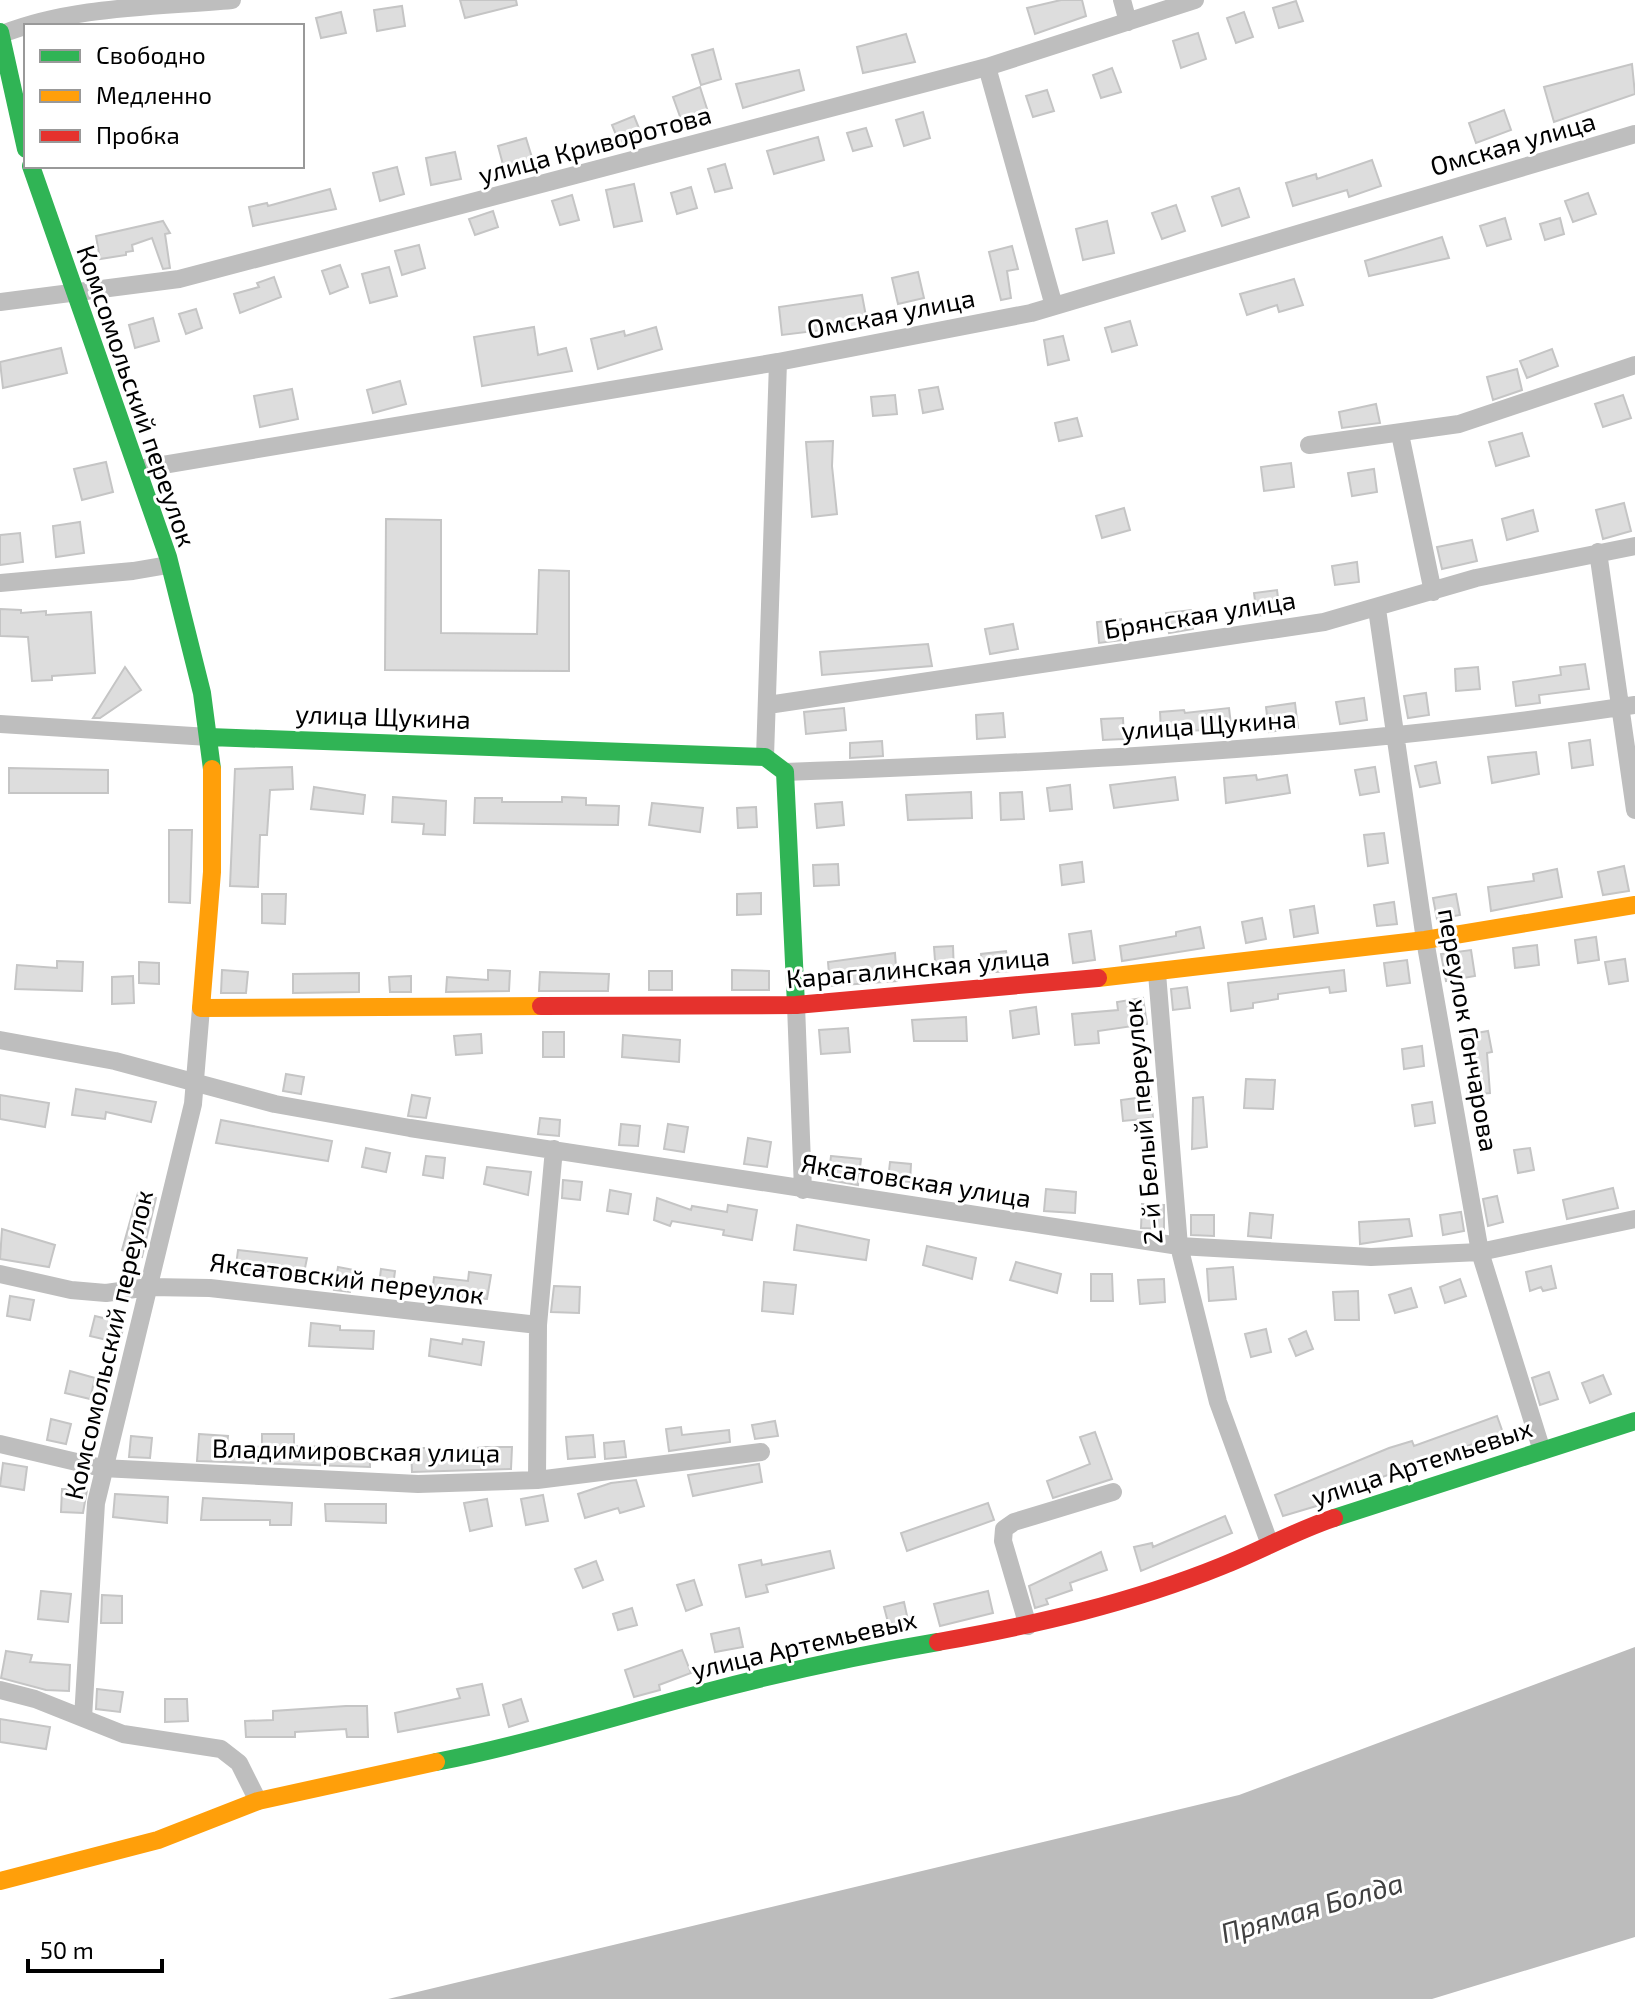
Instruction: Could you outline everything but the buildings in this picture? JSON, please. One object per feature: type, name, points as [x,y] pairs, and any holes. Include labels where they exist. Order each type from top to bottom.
[{"type":"street","points":[[31,24],[80,15],[232,0]]},
{"type":"street","points":[[1122,0],[1128,22]]},
{"type":"street","name":"улица Криворотова","points":[[0,302],[179,279],[987,67],[1195,0]]},
{"type":"street","points":[[24,26],[0,34],[24,140]]},
{"type":"street","points":[[987,67],[1054,306]]},
{"type":"street","name":"Омская улица","points":[[139,469],[778,362],[899,340],[1054,306],[1635,134]]},
{"type":"street","name":"Комсомольский переулок","points":[[32,168],[72,291],[139,469],[168,565],[209,737],[213,835],[193,1104],[102,1468],[96,1503],[83,1718]]},
{"type":"street","points":[[778,362],[765,757],[785,772],[803,1190]]},
{"type":"street","points":[[1309,445],[1459,424],[1635,365]]},
{"type":"street","points":[[1400,434],[1433,592]]},
{"type":"street","name":"Брянская улица","points":[[768,705],[1324,622],[1476,578],[1635,546]]},
{"type":"street","points":[[1598,552],[1628,706],[1635,810]]},
{"type":"street","points":[[0,583],[168,565]]},
{"type":"street","name":"переулок Гончарова","points":[[1377,609],[1425,940],[1480,1252],[1542,1451]]},
{"type":"street","name":"улица Щукина","points":[[785,772],[1089,759],[1304,744],[1628,706]]},
{"type":"street","name":"улица Щукина","points":[[0,724],[209,737],[765,757]]},
{"type":"street","name":"Карагалинская улица","points":[[201,1008],[796,1005],[1157,973],[1425,940],[1635,905]]},
{"type":"street","name":"2-й Белый переулок","points":[[1157,973],[1179,1246],[1218,1402],[1269,1542]]},
{"type":"street","points":[[0,1040],[115,1061],[194,1082]]},
{"type":"street","name":"Яксатовская улица","points":[[194,1082],[275,1104],[803,1190],[1179,1246],[1371,1257],[1480,1252],[1635,1219]]},
{"type":"street","points":[[537,1480],[538,1325],[554,1149]]},
{"type":"street","name":"Яксатовский переулок","points":[[0,1274],[71,1290],[106,1293],[149,1287],[210,1288],[538,1325]]},
{"type":"street","name":"улица Артемьевых","points":[[0,1881],[158,1840],[258,1801],[351,1778],[508,1748],[707,1692],[868,1654],[1028,1626],[1222,1566],[1269,1542],[1635,1421]]},
{"type":"street","name":"Владимировская улица","points":[[0,1444],[102,1468],[418,1484],[537,1480],[761,1452]]},
{"type":"street","points":[[1028,1626],[1003,1541],[1004,1529],[1014,1522],[1113,1492]]},
{"type":"street","points":[[0,1690],[152,1741],[221,1749],[239,1763],[258,1801]]},
{"type":"water","name":"Прямая Болда","points":[[1635,1647],[1635,1937],[1432,1999],[388,1999],[1239,1795]]},
{"type":"traffic: fast","points":[[0,32],[24,140]]},
{"type":"traffic: fast","points":[[32,168],[168,557],[202,693],[212,769]]},
{"type":"traffic: fast","points":[[209,737],[765,757],[785,772],[796,1005]]},
{"type":"traffic: fast","points":[[1334,1518],[1635,1421]]},
{"type":"traffic: fast","points":[[436,1762],[764,1678],[938,1642]]},
{"type":"traffic: slow","points":[[212,769],[212,872],[201,1008],[541,1006]]},
{"type":"traffic: slow","points":[[1098,978],[1425,940],[1635,905]]},
{"type":"traffic: slow","points":[[0,1881],[158,1840],[258,1801],[436,1762]]},
{"type":"traffic: jam","points":[[541,1006],[796,1005],[1098,978]]},
{"type":"traffic: jam","points":[[938,1642],[1046,1620],[1153,1591],[1222,1566],[1334,1518]]}]
